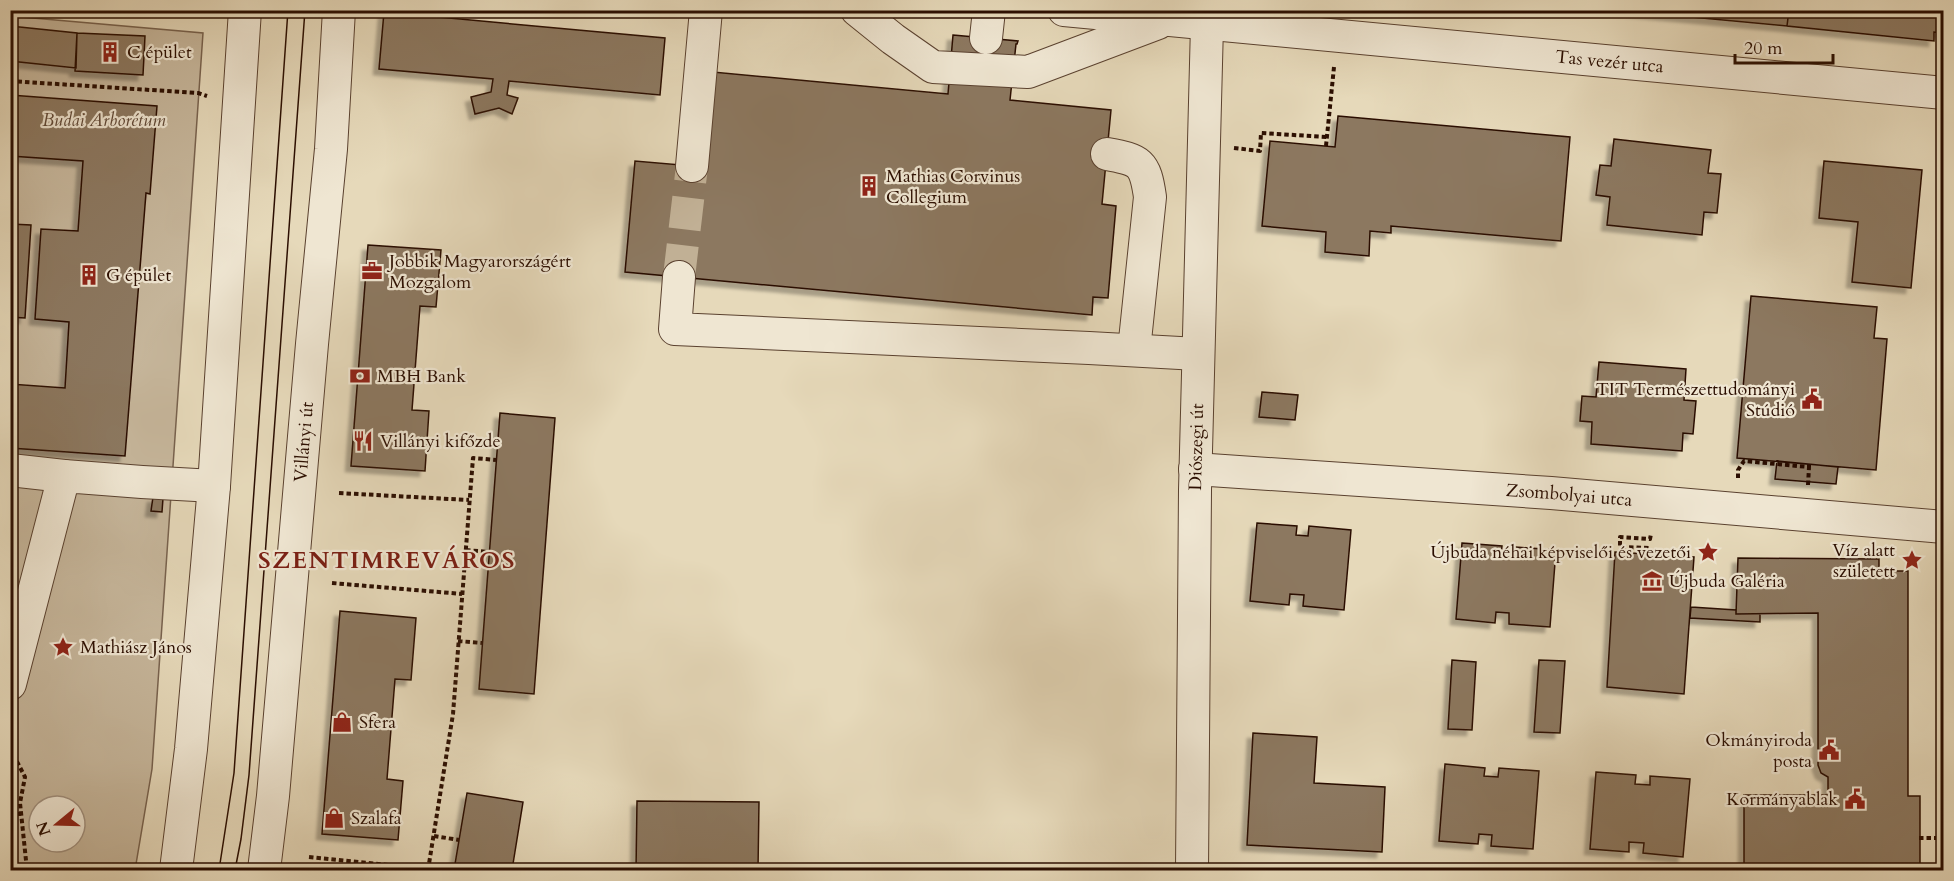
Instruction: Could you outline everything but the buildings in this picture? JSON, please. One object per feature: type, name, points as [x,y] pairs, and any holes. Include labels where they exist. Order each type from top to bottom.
[{"type":"street","points":[[176,870],[191,749],[214,486],[244,10]]},
{"type":"street","name":"Villányi út","points":[[264,870],[274,785],[331,150],[339,10]]},
{"type":"street","points":[[692,166],[706,10]]},
{"type":"street","points":[[857,10],[933,67],[1028,72],[1166,21]]},
{"type":"street","points":[[1064,10],[1208,25]]},
{"type":"street","name":"Tas vezér utca","points":[[1208,25],[1282,21],[1336,37],[1944,93]]},
{"type":"street","name":"Diószegi út","points":[[1192,870],[1195,469],[1208,25]]},
{"type":"street","points":[[1107,154],[1132,159],[1147,174],[1150,197],[1135,342]]},
{"type":"street","points":[[680,277],[675,329],[1135,342],[1198,354]]},
{"type":"street","name":"Zsombolyai utca","points":[[1195,469],[1551,493],[1944,527]]},
{"type":"street","points":[[10,470],[214,486]]},
{"type":"street","points":[[10,684],[16,640],[64,476]]},
{"type":"path","points":[[1326,146],[1336,37]]},
{"type":"path","points":[[10,81],[198,93]]},
{"type":"path","points":[[1234,148],[1260,151],[1261,133],[1327,137]]},
{"type":"path","points":[[309,857],[429,870],[453,714],[473,458],[496,460]]},
{"type":"path","points":[[1737,486],[1738,470],[1744,461],[1809,465],[1807,491]]},
{"type":"path","points":[[339,493],[469,500]]},
{"type":"path","points":[[1650,554],[1651,527]]},
{"type":"path","points":[[1650,539],[1620,537],[1620,547],[1650,548]]},
{"type":"path","points":[[466,550],[489,552]]},
{"type":"path","points":[[332,583],[462,594]]},
{"type":"path","points":[[458,641],[482,643]]},
{"type":"path","points":[[10,748],[25,777],[20,803],[27,870]]},
{"type":"path","points":[[10,813],[21,814]]},
{"type":"path","points":[[434,836],[459,840]]},
{"type":"path","points":[[1919,838],[1944,838]]},
{"type":"green space","name":"Budai Arborétum","points":[[10,16],[203,33],[152,769],[135,870],[11,870]]},
{"type":"tunnel","points":[[679,277],[692,166]]},
{"type":"tram line","points":[[219,870],[234,773],[288,10]]},
{"type":"tram line","points":[[235,870],[249,775],[305,10]]},
{"type":"place","name":"C épület","points":[[110,52]]},
{"type":"place","name":"Mathias Corvinus Collegium","points":[[869,186]]},
{"type":"place","name":"Jobbik Magyarországért Mozgalom","points":[[372,271]]},
{"type":"place","name":"G épület","points":[[89,275]]},
{"type":"place","name":"MBH Bank","points":[[360,376]]},
{"type":"place","name":"TIT Természettudományi Stúdió","points":[[1812,399]]},
{"type":"place","name":"Villányi kifőzde","points":[[363,441]]},
{"type":"place","name":"Újbuda néhai képviselői és vezetői","points":[[1708,552]]},
{"type":"place","name":"Víz alatt született","points":[[1912,560]]},
{"type":"place","name":"Újbuda Galéria","points":[[1652,581]]},
{"type":"place","name":"Mathiász János","points":[[63,647]]},
{"type":"place","name":"Sfera","points":[[342,722]]},
{"type":"place","name":"Okmányiroda posta","points":[[1829,750]]},
{"type":"place","name":"Kormányablak","points":[[1855,799]]},
{"type":"place","name":"Szalafa","points":[[334,818]]},
{"type":"district","name":"SZENTIMREVÁROS","points":[[387,560]]}]
